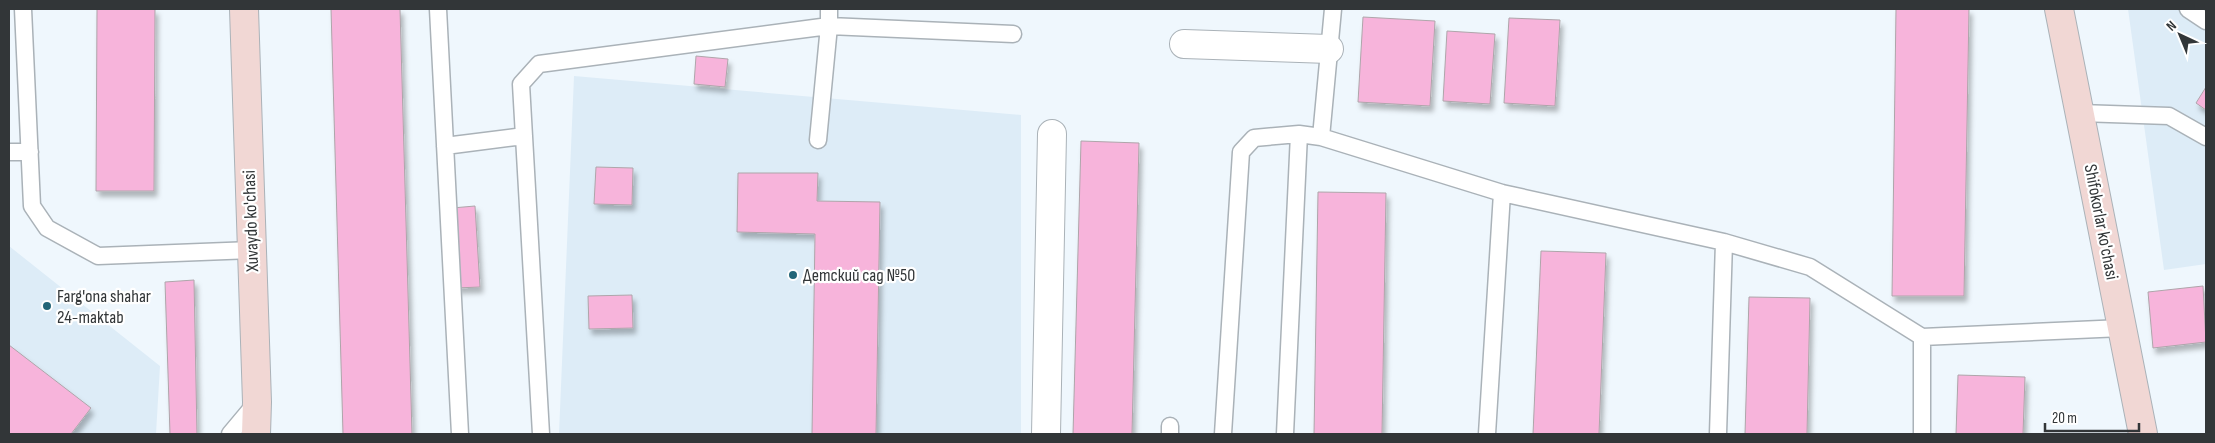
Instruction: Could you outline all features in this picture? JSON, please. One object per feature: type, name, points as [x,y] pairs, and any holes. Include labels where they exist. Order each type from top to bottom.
[{"type":"street","name":"Xuvaydo ko'chasi","points":[[244,9],[257,402],[256,434]]},
{"type":"street","name":"Shifokorlar ko'chasi","points":[[2059,9],[2143,434]]},
{"type":"street","points":[[1184,44],[1329,50]]},
{"type":"street","points":[[1046,434],[1052,134]]},
{"type":"lane","points":[[23,9],[32,206],[47,228],[98,256],[252,250]]},
{"type":"lane","points":[[438,9],[460,434]]},
{"type":"lane","points":[[818,140],[829,9]]},
{"type":"lane","points":[[1321,137],[1333,9]]},
{"type":"lane","points":[[2188,9],[2206,21]]},
{"type":"lane","points":[[541,434],[521,84],[539,64],[829,26],[1013,34]]},
{"type":"lane","points":[[2080,113],[2169,116],[2206,137]]},
{"type":"lane","points":[[1285,434],[1299,134]]},
{"type":"lane","points":[[1223,434],[1242,152],[1254,138],[1299,134],[1321,137],[1502,193],[1724,242],[1810,267],[1922,337],[2122,328]]},
{"type":"lane","points":[[445,146],[524,136]]},
{"type":"lane","points":[[9,152],[30,152]]},
{"type":"lane","points":[[1487,434],[1502,193]]},
{"type":"lane","points":[[1718,434],[1724,242]]},
{"type":"lane","points":[[1922,337],[1922,434]]},
{"type":"lane","points":[[230,434],[257,402]]},
{"type":"shaded area","points":[[2128,9],[2206,9],[2206,264],[2164,270]]},
{"type":"shaded area","name":"Детский сад №50","points":[[574,76],[1021,115],[1021,434],[559,434]]},
{"type":"shaded area","name":"Farg'ona shahar 24-maktab","points":[[9,246],[160,366],[156,434],[9,434]]},
{"type":"building","points":[[97,9],[155,9],[154,191],[96,191]]},
{"type":"building","points":[[331,9],[400,9],[412,434],[343,434]]},
{"type":"building","points":[[1896,9],[1969,9],[1964,296],[1892,296]]},
{"type":"building","points":[[1363,17],[1435,21],[1430,106],[1358,102]]},
{"type":"building","points":[[1509,18],[1560,20],[1555,106],[1504,103]]},
{"type":"building","points":[[1447,31],[1495,34],[1490,104],[1443,101]]},
{"type":"building","points":[[696,56],[728,59],[725,87],[694,84]]},
{"type":"building","points":[[2206,87],[2206,110],[2196,103]]},
{"type":"building","points":[[1081,141],[1139,143],[1132,434],[1073,434]]},
{"type":"building","points":[[596,167],[633,168],[632,205],[594,204]]},
{"type":"building","points":[[738,173],[818,173],[817,201],[880,202],[876,434],[812,434],[815,234],[737,232]]},
{"type":"building","points":[[1318,192],[1386,193],[1382,434],[1314,434]]},
{"type":"building","points":[[475,206],[480,287],[456,288],[452,208]]},
{"type":"building","points":[[1541,251],[1606,253],[1599,434],[1533,434]]},
{"type":"building","points":[[194,280],[197,434],[170,434],[165,282]]},
{"type":"building","points":[[2203,286],[2206,342],[2153,348],[2148,292]]},
{"type":"building","points":[[632,295],[633,328],[589,329],[588,296]]},
{"type":"building","points":[[1749,297],[1810,298],[1807,434],[1745,434]]},
{"type":"building","points":[[9,345],[91,408],[71,434],[9,434]]},
{"type":"building","points":[[1958,375],[2025,377],[2023,434],[1956,434]]},
{"type":"place","name":"Детский сад №50","points":[[793,275]]},
{"type":"place","name":"Farg'ona shahar 24-maktab","points":[[47,306]]}]
